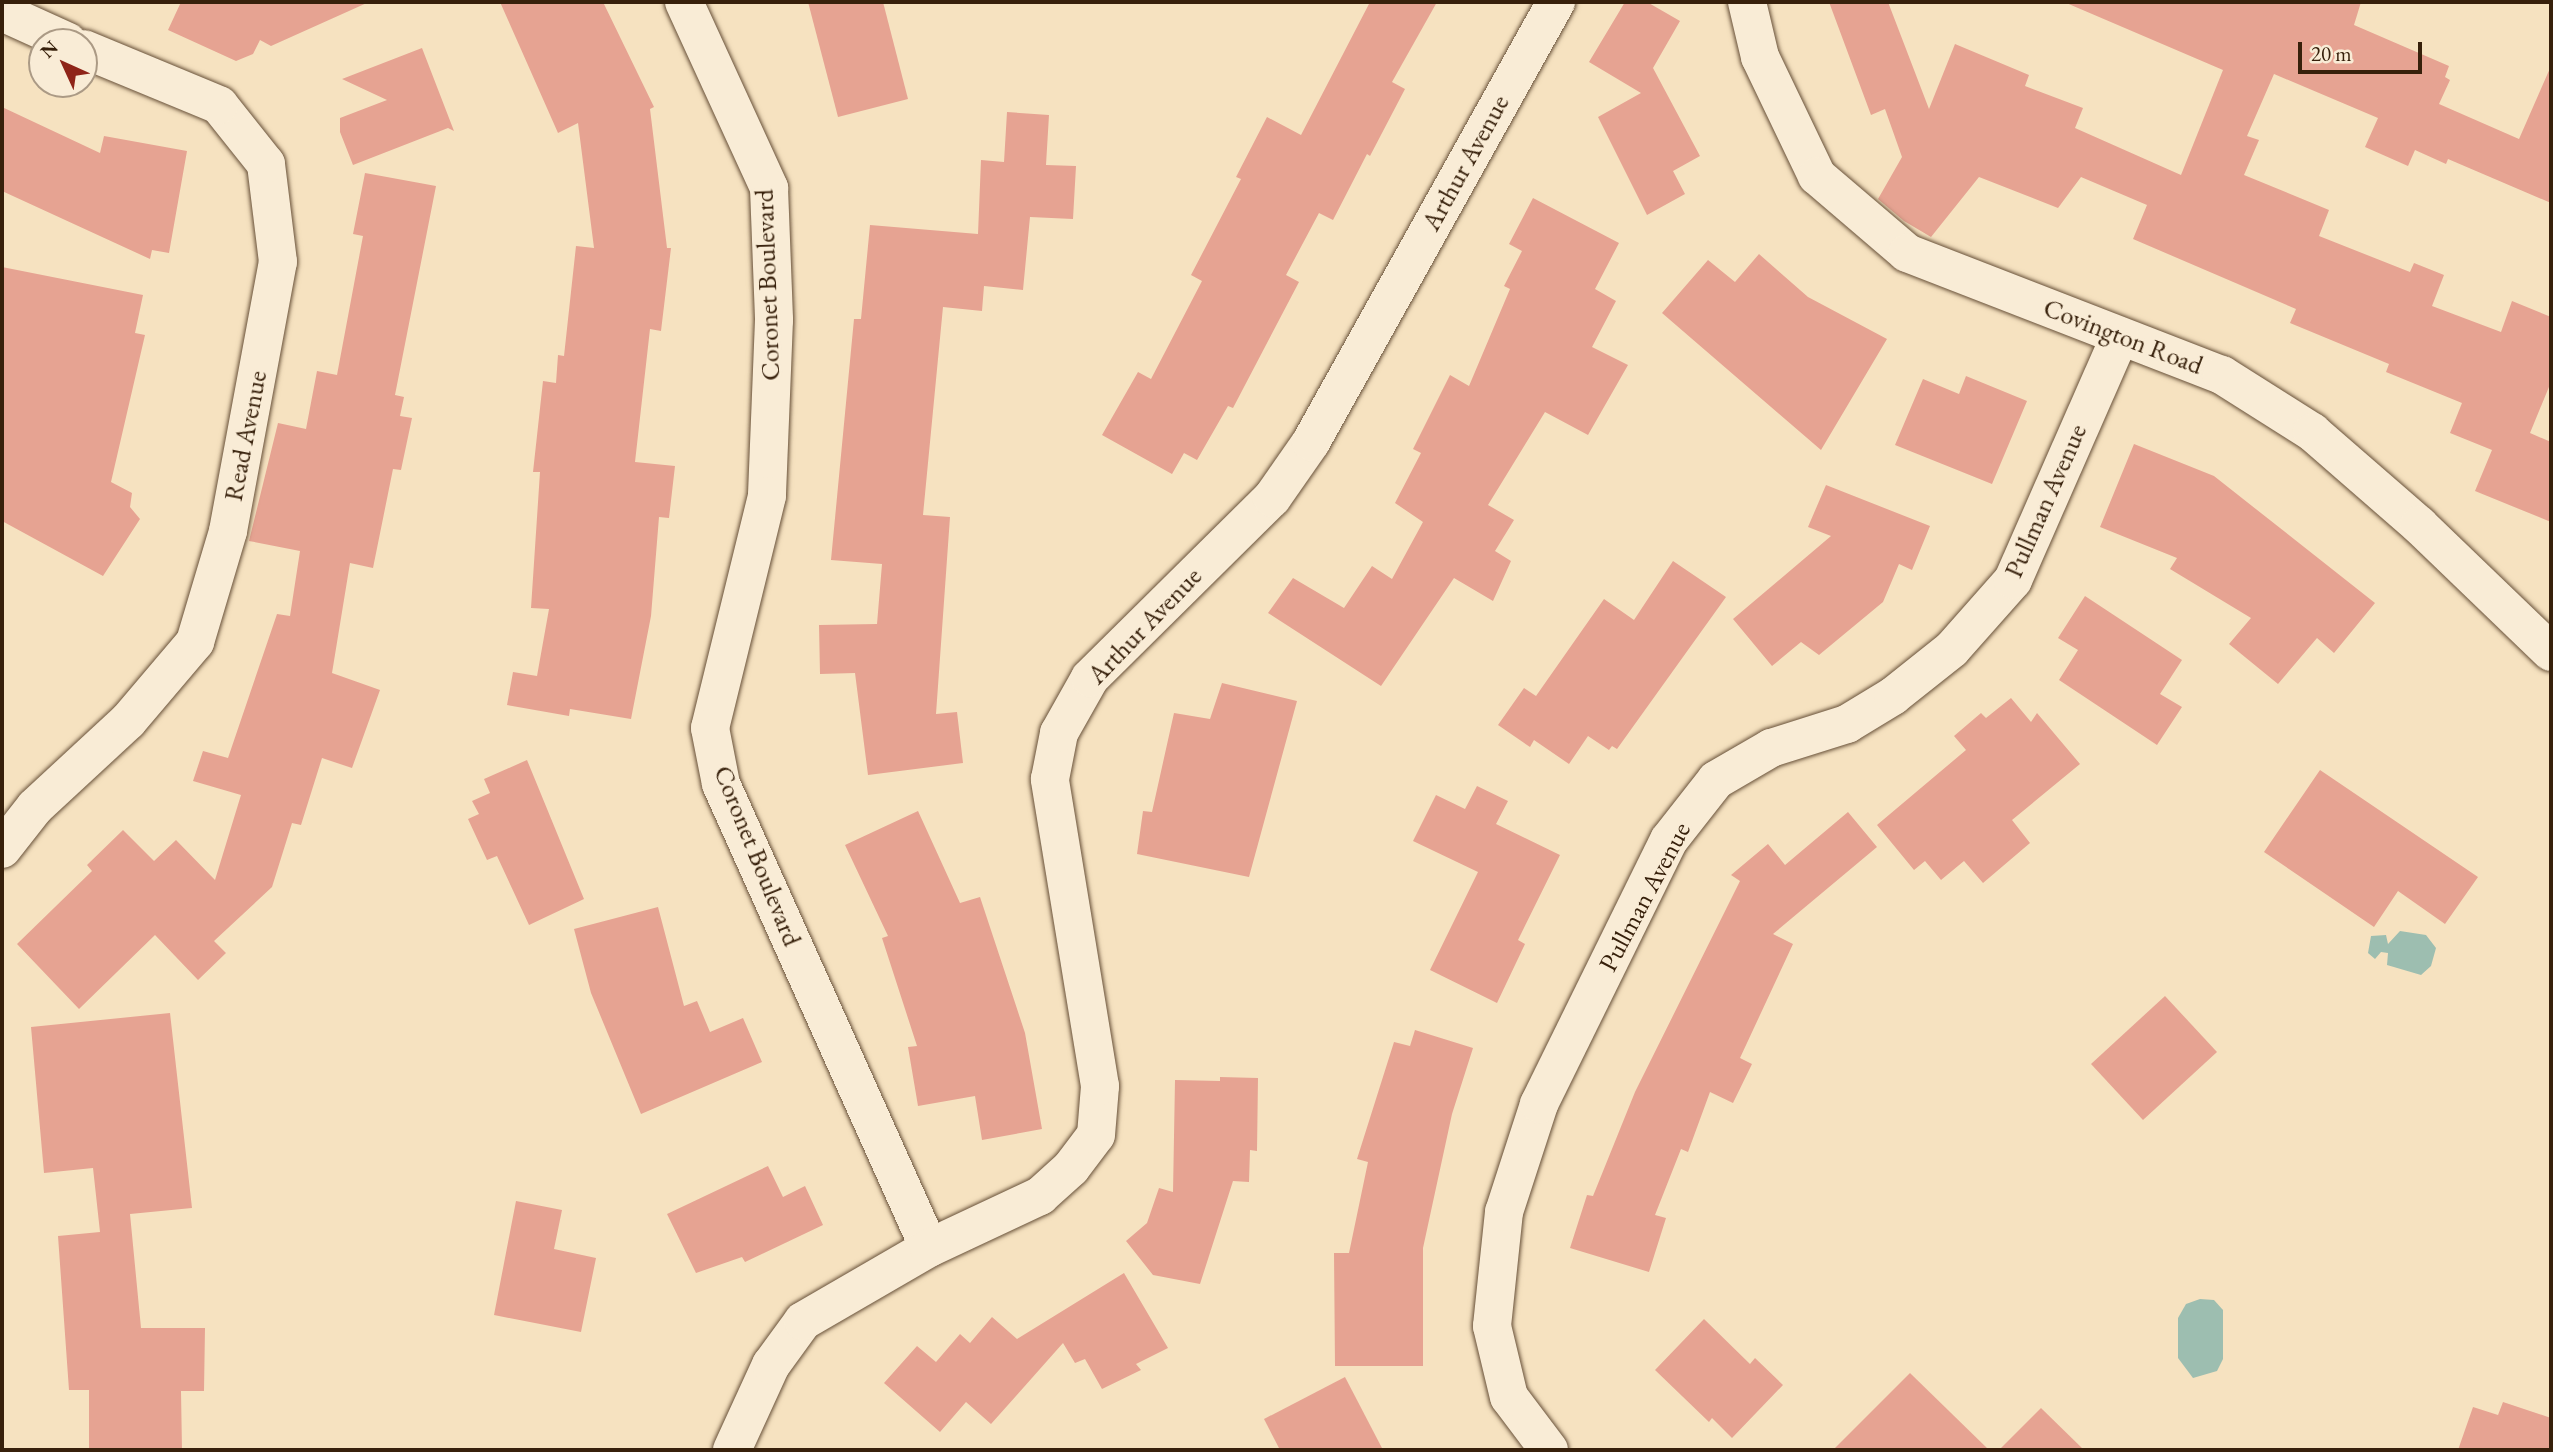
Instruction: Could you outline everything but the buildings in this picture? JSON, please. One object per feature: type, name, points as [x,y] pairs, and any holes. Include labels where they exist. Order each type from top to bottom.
[{"type":"street","name":"Coronet Boulevard","points":[[684,2],[769,188],[774,320],[767,496],[719,685],[712,739],[721,784],[929,1248]]},
{"type":"street","name":"Arthur Avenue","points":[[929,1248],[1040,1195],[1071,1168],[1096,1135],[1100,1086],[1050,779],[1059,733],[1090,678],[1272,498],[1303,453],[1556,2]]},
{"type":"street","name":"Covington Road","points":[[1747,2],[1760,57],[1817,176],[1907,253],[2222,376],[2312,432],[2419,524],[2551,652]]},
{"type":"street","points":[[2,12],[37,28]]},
{"type":"street","name":"Read Avenue","points":[[2,849],[35,807],[128,721],[195,642],[228,531],[278,262],[266,164],[219,105],[98,55]]},
{"type":"street","name":"Pullman Avenue","points":[[1549,1450],[1509,1397],[1492,1326],[1504,1212],[1539,1104],[1670,840],[1716,780],[1771,748],[1847,724],[1893,696],[1952,649],[2013,580],[2120,336]]},
{"type":"street","points":[[732,1450],[771,1365],[803,1321],[929,1248]]},
{"type":"shaded area","points":[[2400,931],[2426,935],[2436,948],[2431,966],[2421,975],[2387,965],[2388,953],[2381,952],[2375,959],[2368,953],[2371,936],[2386,935],[2388,944]]},
{"type":"shaded area","points":[[2200,1299],[2214,1300],[2223,1310],[2223,1359],[2217,1371],[2193,1378],[2178,1358],[2178,1318],[2186,1304]]}]
